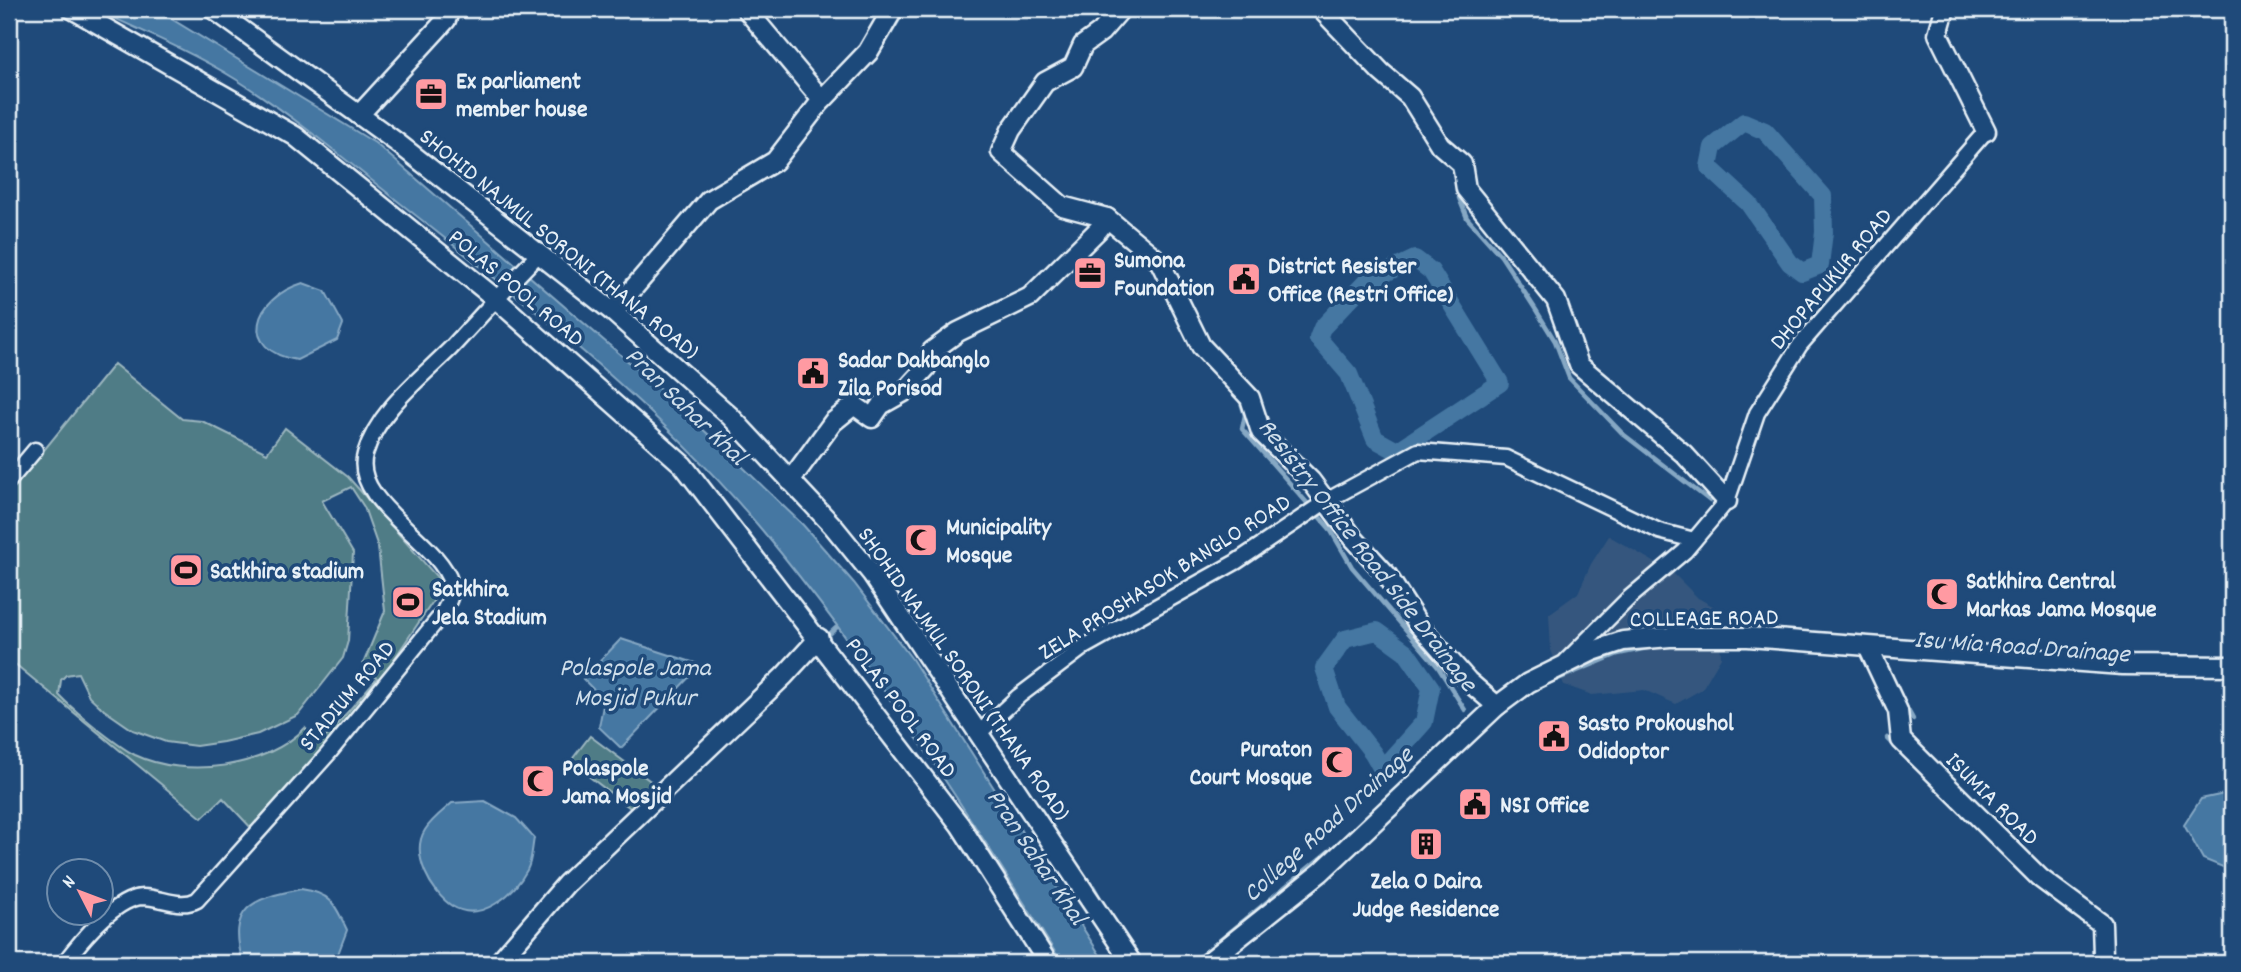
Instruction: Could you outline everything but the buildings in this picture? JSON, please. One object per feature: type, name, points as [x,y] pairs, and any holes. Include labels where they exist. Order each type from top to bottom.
[{"type":"main road","points":[[822,100],[869,52],[893,9]]},
{"type":"street","name":"POLAS POOL ROAD","points":[[72,9],[295,136],[496,299],[683,465],[819,638],[960,825],[1048,963]]},
{"type":"street","name":"SHOHID NAJMUL SORONI (THANA ROAD)","points":[[213,9],[359,116],[613,312],[730,416],[833,526],[872,574],[1132,963]]},
{"type":"street","points":[[359,116],[446,20],[450,9]]},
{"type":"street","points":[[613,312],[709,200],[775,161],[822,100],[746,9]]},
{"type":"street","points":[[1121,9],[1101,32],[1083,45],[1073,67],[1045,82],[1011,130],[1001,152],[1062,206],[1107,218],[1160,262],[1201,346],[1250,398],[1261,432],[1328,500],[1355,540],[1387,575],[1418,624],[1468,681],[1497,706]]},
{"type":"street","points":[[1321,9],[1381,72],[1410,97],[1440,145],[1462,164],[1466,189],[1556,300],[1579,365],[1684,454],[1727,501]]},
{"type":"street","name":"DHOPAPUKUR ROAD","points":[[1565,662],[1628,599],[1694,540],[1727,501],[1757,413],[1800,345],[1962,162],[1986,131],[1938,34],[1945,9]]},
{"type":"street","points":[[790,481],[833,422],[854,405],[872,418],[881,405],[904,392],[926,368],[932,351],[958,332],[1030,297],[1107,218]]},
{"type":"street","name":"STADIUM ROAD","points":[[64,963],[122,902],[144,897],[190,904],[197,900],[328,754],[443,612],[452,592],[451,582],[438,561],[381,503],[369,483],[364,457],[372,437],[397,401],[538,255]]},
{"type":"street","points":[[9,481],[35,450]]},
{"type":"street","name":"ZELA PROSHASOK BANGLO ROAD","points":[[979,733],[1019,696],[1084,647],[1236,562],[1328,500],[1418,452],[1506,458],[1659,531],[1694,540]]},
{"type":"street","name":"COLLEAGE ROAD","points":[[1207,963],[1321,873],[1497,706],[1528,683],[1565,662],[1623,641],[1670,637],[1748,637],[2122,665],[2232,666]]},
{"type":"street","points":[[498,963],[566,884],[774,685],[819,638]]},
{"type":"street","name":"ISUMIA ROAD","points":[[1868,647],[1898,711],[1901,740],[2040,878],[2102,924],[2101,963]]},
{"type":"shaded area","points":[[1609,536],[1673,573],[1698,598],[1718,609],[1721,657],[1702,689],[1676,704],[1644,690],[1592,695],[1564,685],[1551,650],[1549,614],[1578,593],[1591,564]]},
{"type":"green space","points":[[114,364],[182,419],[202,421],[267,453],[285,428],[348,477],[444,585],[382,677],[254,831],[223,798],[202,818],[9,659],[9,493]],"holes":[[[351,487],[364,507],[378,547],[385,611],[363,664],[377,678],[320,744],[305,728],[289,742],[248,760],[224,766],[178,767],[135,755],[84,718],[59,695],[61,680],[66,675],[78,673],[89,696],[133,730],[166,742],[196,746],[258,734],[298,715],[343,658],[348,641],[353,553],[322,501]]]},
{"type":"green space","points":[[590,736],[653,783],[633,810],[570,762]]},
{"type":"water","points":[[94,9],[155,9],[375,143],[644,375],[723,448],[803,525],[854,583],[912,659],[1105,963],[1062,963],[882,687],[762,530],[683,443],[596,363],[506,287],[283,111],[202,60]]},
{"type":"water","points":[[303,283],[325,291],[343,324],[337,340],[297,360],[278,354],[266,346],[259,335],[259,323],[263,311],[273,300],[286,290]]},
{"type":"water","name":"Polaspole Jama Mosjid Pukur","points":[[621,639],[701,665],[621,748],[599,727],[604,700],[583,679]]},
{"type":"water","points":[[2229,793],[2232,795],[2230,870],[2203,859],[2184,825],[2201,799]]},
{"type":"water","points":[[485,801],[516,818],[534,838],[531,859],[521,879],[505,897],[485,909],[463,911],[444,900],[430,882],[421,861],[421,840],[430,823],[452,803]]},
{"type":"water","points":[[301,889],[326,897],[339,913],[347,930],[338,954],[329,963],[243,963],[238,929],[247,909],[269,897]]},
{"type":"waterway","points":[[234,9],[241,14]]},
{"type":"waterway","points":[[868,65],[875,59],[905,9]]},
{"type":"waterway","points":[[1744,122],[1765,131],[1823,196],[1824,232],[1820,265],[1802,272],[1790,263],[1749,204],[1709,167],[1713,147],[1744,122]]},
{"type":"waterway","points":[[1459,198],[1467,218],[1501,256],[1555,341],[1569,378],[1623,434],[1710,501]]},
{"type":"waterway","points":[[1415,259],[1431,271],[1500,383],[1397,451],[1375,439],[1349,374],[1318,338],[1322,328],[1366,282],[1415,259]]},
{"type":"waterway","name":"Resistry Office Road Side Drainage","points":[[1239,396],[1245,415],[1242,429],[1330,529],[1352,567],[1438,667],[1465,710]]},
{"type":"waterway","points":[[824,639],[836,628]]},
{"type":"waterway","points":[[1377,631],[1406,652],[1431,688],[1424,722],[1382,769],[1373,753],[1337,707],[1324,668],[1345,639],[1377,631]]},
{"type":"waterway","points":[[1534,689],[1618,654],[1657,646]]},
{"type":"waterway","name":"Isu Mia Road Drainage","points":[[2181,674],[2232,675]]},
{"type":"waterway","name":"Isu Mia Road Drainage","points":[[1894,685],[1913,719]]},
{"type":"waterway","name":"College Road Drainage","points":[[1398,788],[1453,737]]},
{"type":"waterway","name":"Isu Mia Road Drainage","points":[[1887,738],[1896,747]]},
{"type":"waterway","name":"Isu Mia Road Drainage","points":[[1944,795],[1976,826]]},
{"type":"waterway","name":"College Road Drainage","points":[[1192,963],[1340,842]]},
{"type":"waterway","name":"Pran Sahar Khal","points":[[1093,886],[1106,909]]},
{"type":"waterway","points":[[1115,922],[1129,944]]},
{"type":"place","name":"Ex parliament member house","points":[[431,94]]},
{"type":"place","name":"Sumona Foundation","points":[[1090,273]]},
{"type":"place","name":"District Resister Office (Restri Office)","points":[[1244,279]]},
{"type":"place","name":"Sadar Dakbanglo Zila Porisod","points":[[813,373]]},
{"type":"place","name":"Municipality Mosque","points":[[921,540]]},
{"type":"place","name":"Satkhira stadium","points":[[186,570]]},
{"type":"place","name":"Satkhira Central Markas Jama Mosque","points":[[1942,594]]},
{"type":"place","name":"Satkhira Jela Stadium","points":[[408,602]]},
{"type":"place","name":"Sasto Prokoushol Odidoptor","points":[[1554,736]]},
{"type":"place","name":"Puraton Court Mosque","points":[[1337,762]]},
{"type":"place","name":"Polaspole Jama Mosjid","points":[[538,781]]},
{"type":"place","name":"NSI Office","points":[[1475,804]]},
{"type":"place","name":"Zela O Daira Judge Residence","points":[[1426,844]]}]
